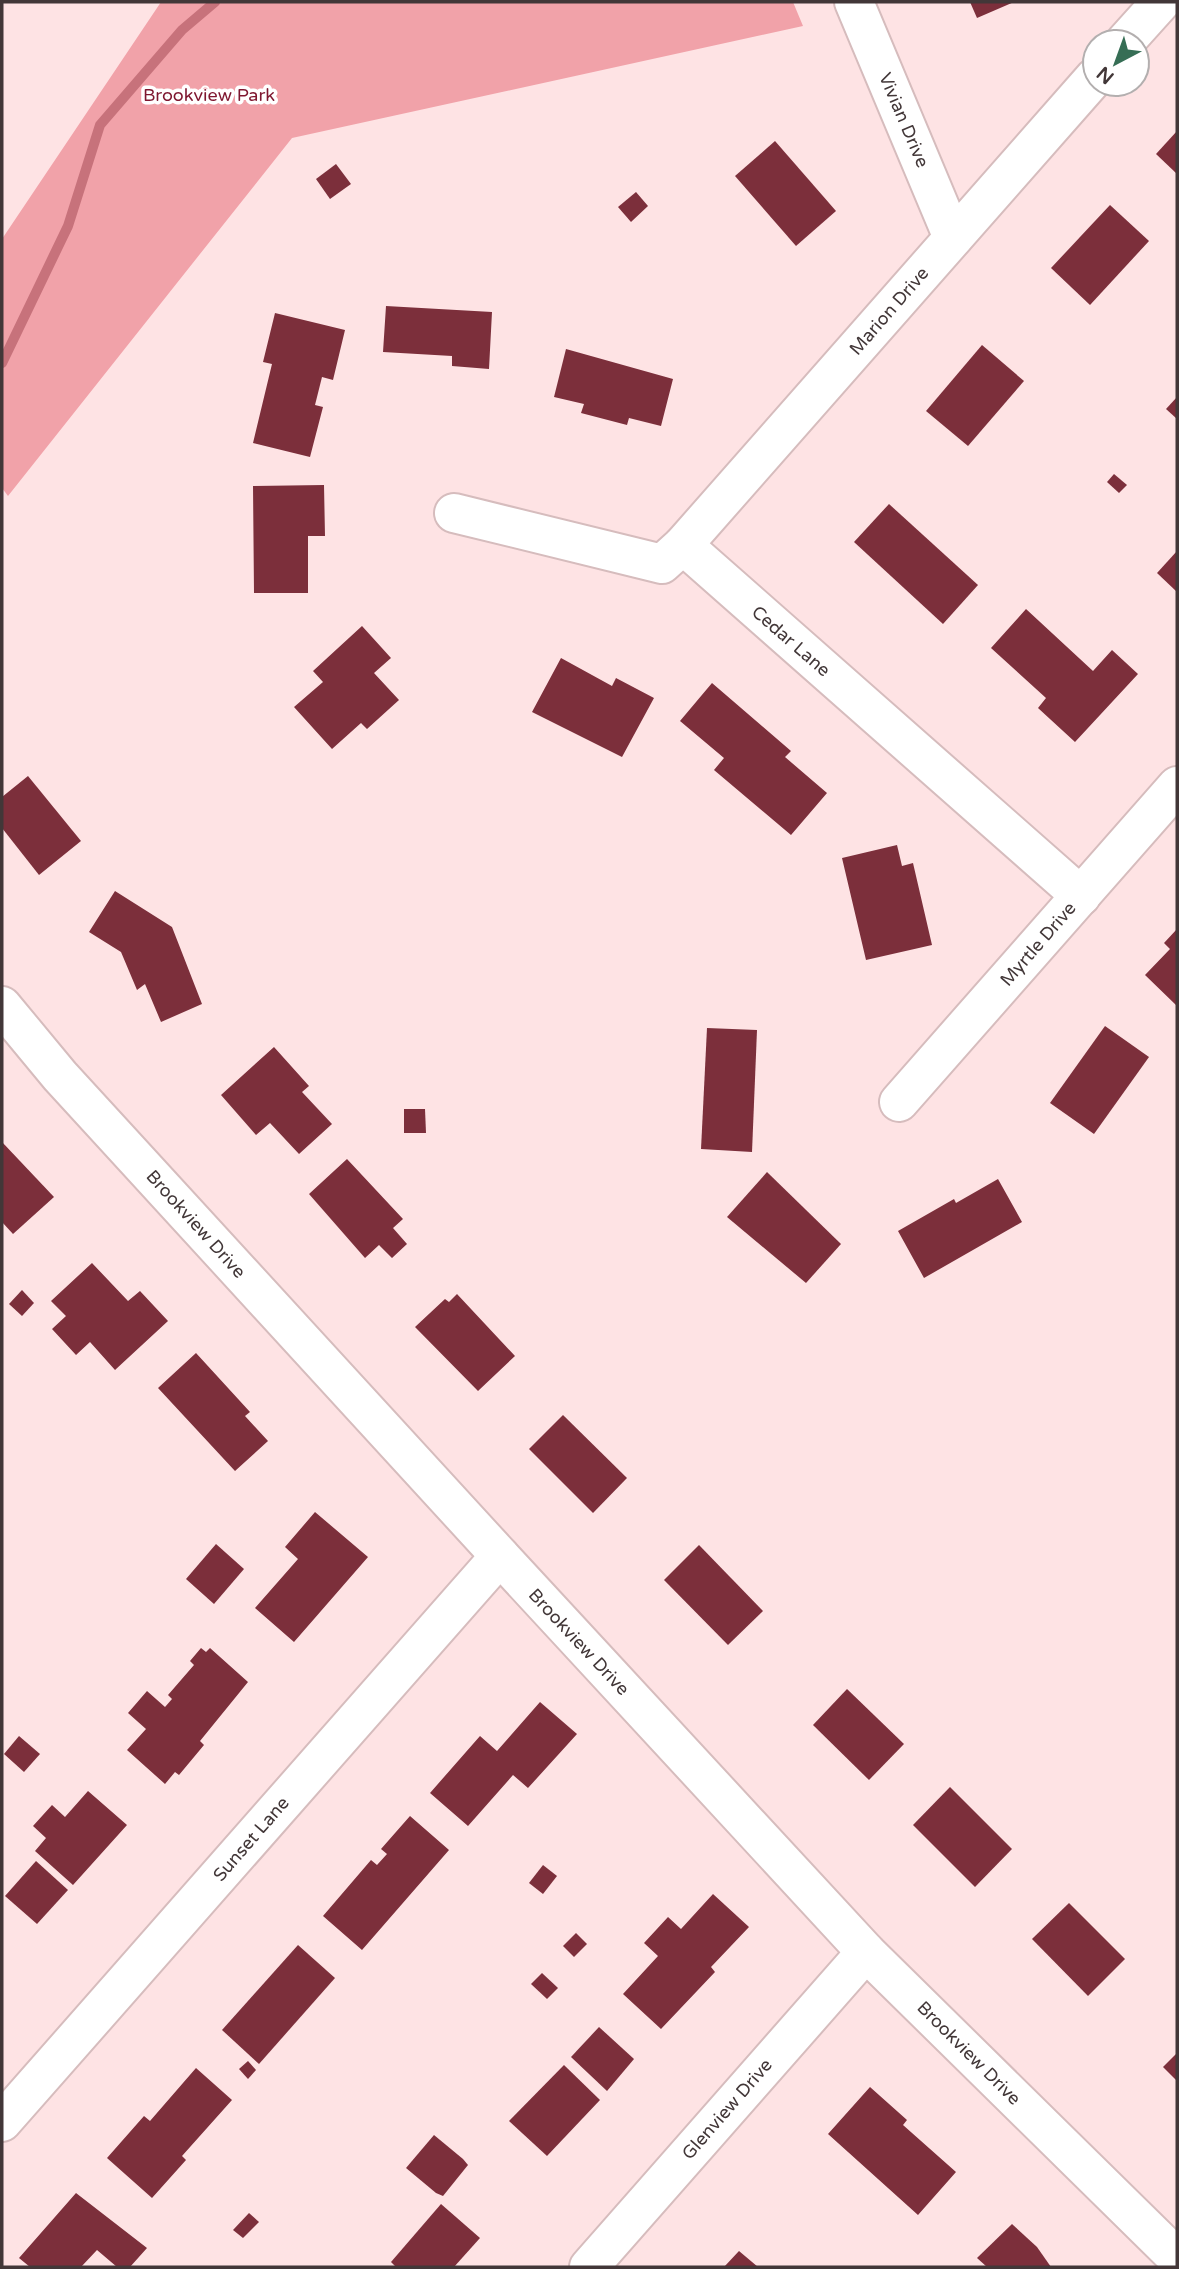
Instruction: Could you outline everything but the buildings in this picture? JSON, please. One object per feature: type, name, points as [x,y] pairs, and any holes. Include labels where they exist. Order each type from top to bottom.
[{"type":"street","name":"Vivian Drive","points":[[854,2],[953,238]]},
{"type":"street","points":[[1138,28],[1161,2]]},
{"type":"street","name":"Marion Drive","points":[[682,545],[1081,93]]},
{"type":"street","points":[[454,513],[662,564],[682,545]]},
{"type":"street","name":"Cedar Lane","points":[[682,545],[1081,896]]},
{"type":"street","name":"Myrtle Drive","points":[[899,1102],[1177,786]]},
{"type":"street","name":"Brookview Drive","points":[[2,1006],[60,1076],[866,1952],[1177,2258]]},
{"type":"street","name":"Sunset Lane","points":[[2,2122],[500,1556]]},
{"type":"street","name":"Glenview Drive","points":[[589,2267],[866,1952]]},
{"type":"green space","name":"Brookview Park","points":[[161,2],[793,2],[803,26],[292,138],[8,496],[2,488],[2,239]]},
{"type":"waterway","points":[[2,363],[68,226],[100,125],[182,30],[215,2]]}]
